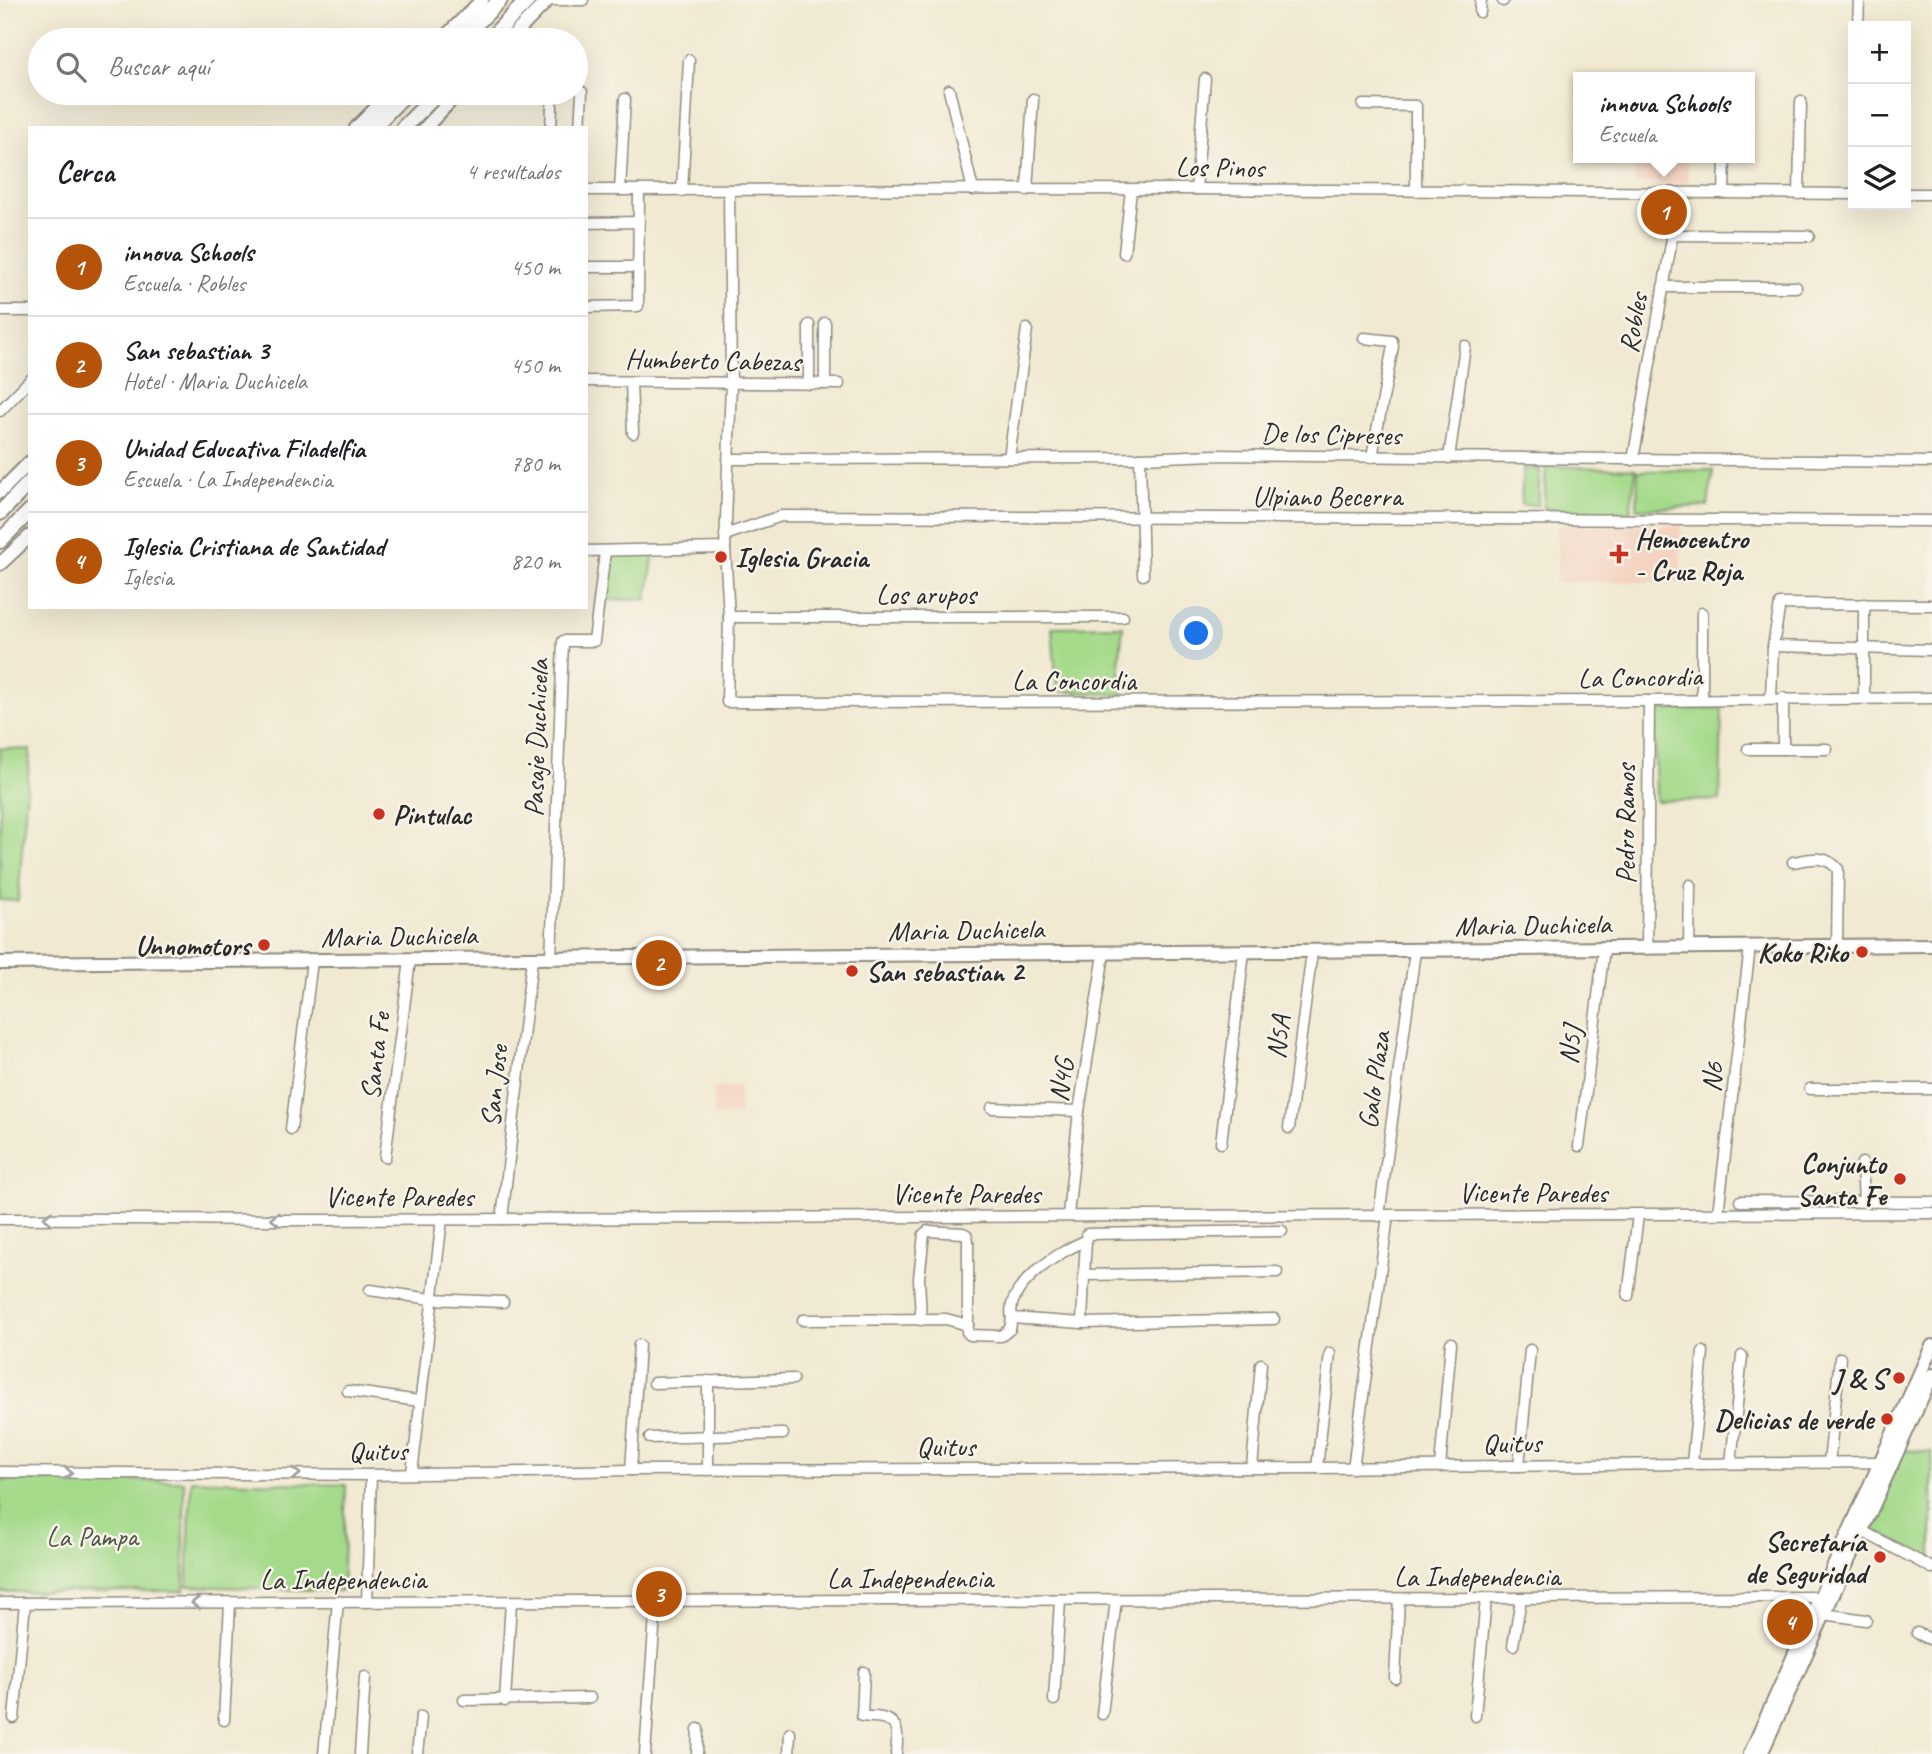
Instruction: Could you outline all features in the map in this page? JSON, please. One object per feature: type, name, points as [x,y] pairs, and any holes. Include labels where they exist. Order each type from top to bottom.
[{"type":"highway","points":[[502,0],[497,15],[501,20],[510,17]]},
{"type":"highway","points":[[473,28],[502,0]]},
{"type":"highway","points":[[499,28],[527,0]]},
{"type":"highway","points":[[481,20],[490,18],[496,25],[494,28]]},
{"type":"highway","points":[[374,126],[394,105]]},
{"type":"highway","points":[[405,126],[426,105]]},
{"type":"highway","points":[[0,513],[28,484]]},
{"type":"highway","points":[[0,541],[28,513]]},
{"type":"main road","points":[[454,28],[482,0]]},
{"type":"main road","points":[[521,28],[548,0]]},
{"type":"main road","points":[[358,126],[379,105]]},
{"type":"main road","points":[[427,126],[447,105]]},
{"type":"main road","points":[[0,492],[28,464]]},
{"type":"main road","points":[[0,564],[25,546]]},
{"type":"main road","name":"Maria Duchicela","points":[[0,963],[1932,945]]},
{"type":"main road","points":[[1761,1754],[1862,1531],[1885,1464],[1932,1346]]},
{"type":"main road","points":[[1750,1754],[1820,1597],[1932,1375]]},
{"type":"street","points":[[548,0],[583,0]]},
{"type":"street","points":[[1480,12],[1481,0]]},
{"type":"street","points":[[1858,21],[1859,0]]},
{"type":"street","points":[[682,191],[689,60]]},
{"type":"street","points":[[1196,188],[1205,79]]},
{"type":"street","points":[[949,90],[973,190]]},
{"type":"street","points":[[620,190],[625,99]]},
{"type":"street","points":[[1027,190],[1033,99]]},
{"type":"street","points":[[1799,194],[1801,101]]},
{"type":"street","points":[[580,126],[581,105]]},
{"type":"street","points":[[1363,105],[1416,106],[1416,191]]},
{"type":"street","points":[[551,126],[552,106]]},
{"type":"street","points":[[1724,193],[1725,163]]},
{"type":"street","name":"Los Pinos","points":[[588,190],[1196,188],[1848,194]]},
{"type":"street","points":[[588,307],[637,307],[639,190]]},
{"type":"street","points":[[1124,253],[1131,190]]},
{"type":"street","name":"La Concordia","points":[[729,191],[731,384],[725,535],[729,617],[727,702],[1932,698]]},
{"type":"street","name":"Robles","points":[[1633,460],[1680,193]]},
{"type":"street","points":[[1911,194],[1932,194]]},
{"type":"street","points":[[588,223],[639,222]]},
{"type":"street","points":[[1672,235],[1809,236]]},
{"type":"street","points":[[588,267],[638,267]]},
{"type":"street","points":[[1663,287],[1796,287]]},
{"type":"street","points":[[0,311],[28,311]]},
{"type":"street","points":[[825,323],[825,384]]},
{"type":"street","points":[[808,384],[809,325]]},
{"type":"street","points":[[1009,458],[1027,328]]},
{"type":"street","points":[[1364,338],[1392,341],[1393,346],[1372,457]]},
{"type":"street","points":[[1449,458],[1465,346]]},
{"type":"street","name":"Humberto Cabezas","points":[[588,381],[839,384]]},
{"type":"street","points":[[0,411],[28,382]]},
{"type":"street","points":[[631,382],[633,433]]},
{"type":"street","name":"De los Cipreses","points":[[729,459],[1140,458],[1215,455],[1932,462]]},
{"type":"street","points":[[1140,458],[1143,575]]},
{"type":"street","name":"Ulpiano Becerra","points":[[725,535],[781,516],[1932,521]]},
{"type":"street","points":[[588,551],[725,548]]},
{"type":"street","name":"Pasaje Duchicela","points":[[551,959],[563,640],[594,641],[605,552]]},
{"type":"street","points":[[1771,698],[1773,646],[1778,606],[1781,604],[1932,605]]},
{"type":"street","points":[[1864,604],[1864,698]]},
{"type":"street","points":[[1702,612],[1702,699]]},
{"type":"street","name":"Los arupos","points":[[729,617],[1124,617]]},
{"type":"street","points":[[1773,646],[1932,650]]},
{"type":"street","points":[[1783,698],[1783,748]]},
{"type":"street","name":"Pedro Ramos","points":[[1647,949],[1649,701]]},
{"type":"street","points":[[1748,749],[1826,749]]},
{"type":"street","points":[[1793,862],[1819,857],[1831,861],[1838,869],[1837,945]]},
{"type":"street","points":[[1689,948],[1690,885]]},
{"type":"street","name":"N6","points":[[1718,1213],[1750,947]]},
{"type":"street","name":"N5J","points":[[1579,1146],[1604,949]]},
{"type":"street","name":"Galo Plaza","points":[[1353,1468],[1415,951]]},
{"type":"street","points":[[1221,1143],[1244,952]]},
{"type":"street","name":"N5A","points":[[1289,1128],[1312,952]]},
{"type":"street","name":"N4G","points":[[1068,1215],[1079,1111],[1104,954]]},
{"type":"street","name":"San Jose","points":[[502,1219],[532,959]]},
{"type":"street","name":"Santa Fe","points":[[386,1157],[410,960]]},
{"type":"street","points":[[291,1129],[312,961]]},
{"type":"street","points":[[1810,1089],[1932,1089]]},
{"type":"street","points":[[992,1108],[1079,1111]]},
{"type":"street","points":[[1862,1163],[1864,1202]]},
{"type":"street","points":[[1740,1201],[1932,1202]]},
{"type":"street","name":"Vicente Paredes","points":[[0,1219],[1932,1213]]},
{"type":"street","points":[[1628,1296],[1638,1214]]},
{"type":"street","points":[[1082,1323],[1087,1215]]},
{"type":"street","points":[[412,1473],[442,1219]]},
{"type":"street","points":[[921,1320],[919,1278],[924,1234],[928,1231],[967,1235],[967,1332],[970,1335],[1001,1336],[1010,1329],[1013,1299],[1024,1283],[1059,1253],[1086,1237],[1282,1231]]},
{"type":"street","points":[[1084,1275],[1277,1272]]},
{"type":"street","points":[[370,1290],[431,1299],[503,1302]]},
{"type":"street","points":[[1012,1318],[1082,1323],[1274,1319]]},
{"type":"street","points":[[803,1320],[946,1319],[968,1325]]},
{"type":"street","points":[[1440,1467],[1451,1343]]},
{"type":"street","points":[[631,1470],[639,1345]]},
{"type":"street","points":[[1519,1466],[1530,1350]]},
{"type":"street","points":[[1692,1463],[1703,1352]]},
{"type":"street","points":[[1317,1468],[1330,1353]]},
{"type":"street","points":[[1731,1463],[1742,1356]]},
{"type":"street","points":[[1829,1463],[1840,1358]]},
{"type":"street","points":[[1252,1468],[1261,1364]]},
{"type":"street","points":[[654,1383],[793,1379]]},
{"type":"street","points":[[708,1381],[708,1470]]},
{"type":"street","points":[[348,1391],[419,1401]]},
{"type":"street","points":[[650,1438],[783,1434]]},
{"type":"street","name":"Quitus","points":[[0,1472],[371,1475],[631,1470],[1885,1464]]},
{"type":"street","points":[[367,1602],[371,1475]]},
{"type":"street","points":[[1862,1531],[1932,1568]]},
{"type":"street","name":"La Independencia","points":[[0,1603],[1820,1597]]},
{"type":"street","points":[[1395,1678],[1399,1599]]},
{"type":"street","points":[[1475,1716],[1486,1599]]},
{"type":"street","points":[[1513,1645],[1521,1599]]},
{"type":"street","points":[[1054,1700],[1060,1600]]},
{"type":"street","points":[[1102,1714],[1116,1600]]},
{"type":"street","points":[[324,1754],[338,1601]]},
{"type":"street","points":[[505,1701],[511,1602]]},
{"type":"street","points":[[645,1754],[656,1602]]},
{"type":"street","points":[[14,1718],[25,1603]]},
{"type":"street","points":[[224,1720],[230,1603]]},
{"type":"street","points":[[1824,1614],[1866,1620]]},
{"type":"street","points":[[1917,1633],[1932,1640]]},
{"type":"street","points":[[864,1672],[862,1716],[886,1719],[896,1727],[896,1754]]},
{"type":"street","points":[[360,1754],[365,1677]]},
{"type":"street","points":[[464,1700],[590,1699]]},
{"type":"street","points":[[417,1754],[421,1717]]},
{"type":"street","points":[[696,1754],[698,1729]]},
{"type":"street","points":[[789,1754],[790,1733]]},
{"type":"shaded area","points":[[1634,163],[1688,163],[1688,184],[1634,183]]},
{"type":"shaded area","name":"Hemocentro - Cruz Roja","points":[[1681,525],[1681,582],[1557,582],[1557,526]]},
{"type":"shaded area","points":[[740,1087],[740,1115],[714,1116],[713,1088]]},
{"type":"green space","points":[[1546,466],[1636,469],[1630,512],[1544,509]]},
{"type":"green space","points":[[1523,469],[1540,469],[1538,505],[1521,505]]},
{"type":"green space","points":[[1713,470],[1708,506],[1637,509],[1638,471]]},
{"type":"green space","points":[[654,552],[647,599],[606,600],[608,553]]},
{"type":"green space","points":[[1123,626],[1119,664],[1123,695],[1057,691],[1052,627]]},
{"type":"green space","points":[[1722,708],[1720,800],[1656,801],[1654,710]]},
{"type":"green space","points":[[0,748],[30,750],[18,901],[0,900]]},
{"type":"green space","points":[[1902,1450],[1932,1452],[1932,1559],[1868,1528]]},
{"type":"green space","name":"La Pampa","points":[[0,1480],[184,1481],[184,1591],[0,1592]]},
{"type":"green space","points":[[191,1480],[346,1485],[342,1591],[187,1586]]},
{"type":"place","name":"innova Schools","points":[[1664,212]]},
{"type":"place","name":"Hemocentro - Cruz Roja","points":[[1619,554]]},
{"type":"place","name":"Iglesia Gracia","points":[[721,557]]},
{"type":"place","name":"Pintulac","points":[[379,814]]},
{"type":"place","name":"Unnomotors","points":[[264,945]]},
{"type":"place","name":"Koko Riko","points":[[1862,952]]},
{"type":"place","name":"San sebastian 3","points":[[659,963]]},
{"type":"place","name":"San sebastian 2","points":[[852,971]]},
{"type":"place","name":"Conjunto Santa Fe","points":[[1900,1179]]},
{"type":"place","name":"J & S","points":[[1899,1378]]},
{"type":"place","name":"Delicias de verde","points":[[1887,1419]]},
{"type":"place","name":"Secretaría de Seguridad","points":[[1880,1557]]},
{"type":"place","name":"Unidad Educativa Filadelfia","points":[[659,1594]]},
{"type":"place","name":"Iglesia Cristiana de Santidad","points":[[1790,1622]]}]
